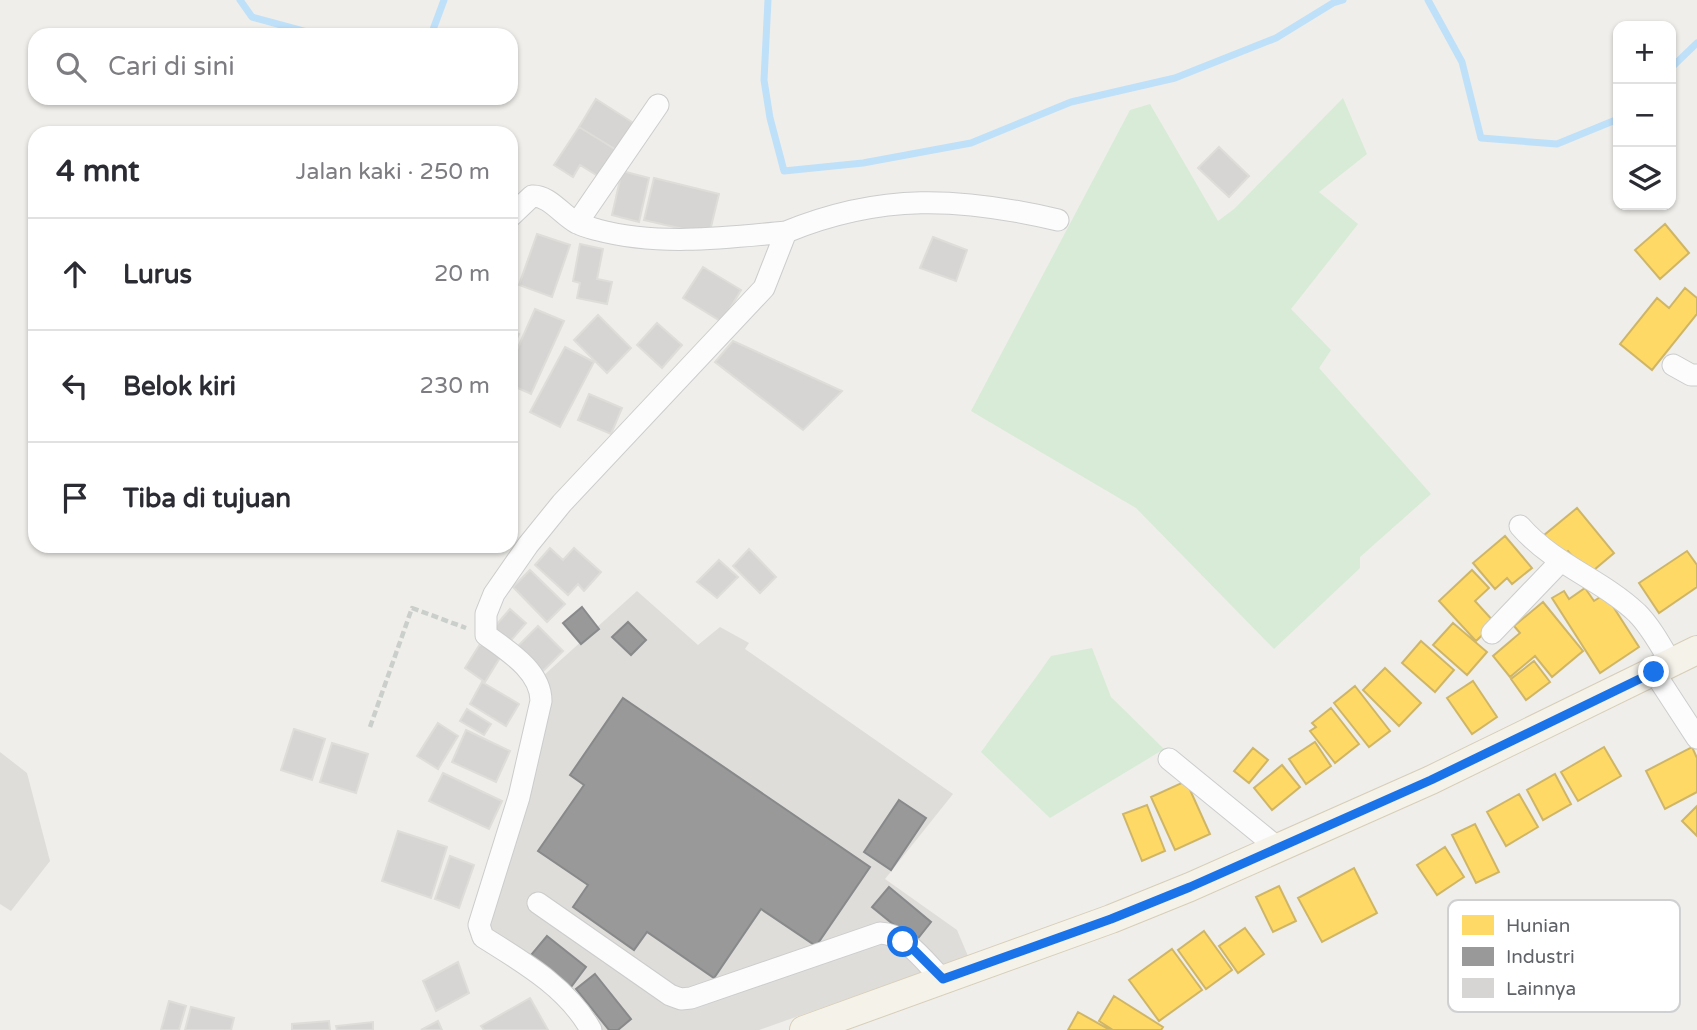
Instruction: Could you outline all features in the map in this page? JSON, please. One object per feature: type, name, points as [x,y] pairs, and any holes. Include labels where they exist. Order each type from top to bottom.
[{"type":"main road","points":[[804,1030],[1111,919],[1278,848],[1431,780],[1697,650]]},
{"type":"street","points":[[577,223],[658,105]]},
{"type":"street","points":[[518,209],[532,196],[540,195],[577,223],[599,230],[689,239],[786,232],[835,214],[886,204],[937,202],[1007,208],[1058,220]]},
{"type":"street","points":[[591,1030],[568,999],[534,970],[483,937],[480,932],[479,925],[487,895],[519,797],[541,701],[541,691],[532,675],[510,653],[486,635],[486,614],[494,594],[562,503],[764,288],[786,232]]},
{"type":"street","points":[[1674,365],[1690,375],[1697,375]]},
{"type":"street","points":[[1520,526],[1533,542],[1637,613],[1697,738]]},
{"type":"street","points":[[1492,633],[1560,562]]},
{"type":"street","points":[[1168,759],[1278,848]]},
{"type":"street","points":[[538,903],[670,995],[681,999],[691,998],[880,933],[890,933],[910,946],[943,979]]},
{"type":"path","points":[[370,727],[412,608],[486,635]]},
{"type":"shaded area","points":[[637,591],[698,645],[720,627],[749,643],[745,649],[953,794],[885,879],[957,930],[968,956],[759,1030],[598,1030],[486,926],[542,677]]},
{"type":"shaded area","points":[[0,752],[27,773],[50,861],[11,911],[0,904]]},
{"type":"green space","points":[[1343,98],[1367,154],[1319,192],[1358,224],[1291,309],[1331,350],[1319,368],[1431,494],[1360,557],[1360,568],[1274,649],[1136,508],[971,411],[1130,110],[1150,104],[1218,221],[1234,209]]},
{"type":"green space","points":[[1092,648],[1111,697],[1164,749],[1050,818],[981,752],[1051,656]]},
{"type":"building: Hunian","points":[[1665,224],[1689,253],[1660,279],[1635,250]]},
{"type":"building: Hunian","points":[[1685,288],[1697,298],[1697,314],[1652,370],[1620,344],[1657,298],[1669,308]]},
{"type":"building: Hunian","points":[[1577,508],[1614,553],[1588,575],[1568,551],[1560,557],[1543,536]]},
{"type":"building: Hunian","points":[[1505,536],[1532,568],[1512,584],[1507,578],[1495,589],[1473,563]]},
{"type":"building: Hunian","points":[[1687,551],[1697,565],[1697,587],[1659,613],[1639,583]]},
{"type":"building: Hunian","points":[[1472,570],[1489,588],[1475,601],[1495,623],[1476,641],[1439,601]]},
{"type":"building: Hunian","points":[[1585,588],[1594,601],[1605,594],[1639,647],[1600,673],[1552,598],[1564,591],[1569,599]]},
{"type":"building: Hunian","points":[[1543,602],[1583,651],[1552,677],[1535,656],[1510,677],[1493,656],[1520,633],[1514,626]]},
{"type":"building: Hunian","points":[[1453,623],[1487,652],[1467,675],[1433,645]]},
{"type":"building: Hunian","points":[[1421,641],[1454,670],[1435,692],[1402,663]]},
{"type":"building: Hunian","points":[[1534,661],[1550,682],[1526,700],[1511,679]]},
{"type":"building: Hunian","points":[[1385,668],[1421,703],[1399,726],[1363,690]]},
{"type":"building: Hunian","points":[[1473,681],[1497,717],[1472,734],[1447,698]]},
{"type":"building: Hunian","points":[[1355,686],[1390,731],[1369,747],[1334,703]]},
{"type":"building: Hunian","points":[[1331,708],[1359,744],[1335,763],[1310,731],[1316,727],[1312,723]]},
{"type":"building: Hunian","points":[[1315,742],[1331,766],[1306,784],[1289,759]]},
{"type":"building: Hunian","points":[[1604,747],[1621,776],[1578,801],[1561,772]]},
{"type":"building: Hunian","points":[[1692,747],[1697,758],[1697,792],[1665,809],[1646,771]]},
{"type":"building: Hunian","points":[[1253,748],[1268,760],[1249,783],[1234,771]]},
{"type":"building: Hunian","points":[[1282,765],[1300,787],[1272,810],[1254,788]]},
{"type":"building: Hunian","points":[[1555,774],[1571,804],[1543,820],[1527,790]]},
{"type":"building: Hunian","points":[[1186,781],[1210,834],[1175,850],[1151,797]]},
{"type":"building: Hunian","points":[[1519,794],[1538,827],[1506,846],[1487,812]]},
{"type":"building: Hunian","points":[[1147,805],[1165,851],[1142,861],[1123,814]]},
{"type":"building: Hunian","points":[[1697,806],[1697,836],[1682,821]]},
{"type":"building: Hunian","points":[[1475,824],[1499,872],[1476,883],[1452,835]]},
{"type":"building: Hunian","points":[[1445,847],[1464,877],[1437,895],[1417,865]]},
{"type":"building: Hunian","points":[[1354,868],[1377,913],[1322,942],[1298,898]]},
{"type":"building: Hunian","points":[[1279,886],[1296,921],[1273,932],[1256,897]]},
{"type":"building: Hunian","points":[[1245,928],[1264,954],[1238,973],[1219,946]]},
{"type":"building: Hunian","points":[[1204,931],[1232,970],[1206,989],[1178,950]]},
{"type":"building: Hunian","points":[[1172,949],[1202,990],[1159,1021],[1129,980]]},
{"type":"building: Hunian","points":[[1114,996],[1163,1027],[1161,1030],[1113,1030],[1099,1021]]},
{"type":"building: Hunian","points":[[1078,1012],[1110,1030],[1068,1030]]},
{"type":"building: Industri","points":[[582,607],[599,629],[581,644],[563,623]]},
{"type":"building: Industri","points":[[628,622],[646,640],[631,655],[612,637]]},
{"type":"building: Industri","points":[[623,698],[870,867],[816,946],[761,909],[714,978],[647,932],[634,950],[573,907],[588,885],[538,851],[584,785],[570,775]]},
{"type":"building: Industri","points":[[899,800],[926,818],[891,870],[864,852]]},
{"type":"building: Industri","points":[[889,887],[931,922],[915,942],[872,907]]},
{"type":"building: Industri","points":[[547,936],[586,967],[571,987],[531,955]]},
{"type":"building: Industri","points":[[595,974],[631,1019],[618,1030],[609,1030],[576,989]]},
{"type":"building: Lainnya","points":[[596,99],[635,124],[618,151],[579,127]]},
{"type":"building: Lainnya","points":[[579,127],[618,151],[601,178],[580,165],[573,177],[554,165]]},
{"type":"building: Lainnya","points":[[1219,147],[1249,176],[1229,197],[1198,168]]},
{"type":"building: Lainnya","points":[[622,171],[649,178],[639,222],[612,215]]},
{"type":"building: Lainnya","points":[[654,178],[719,194],[709,235],[644,220]]},
{"type":"building: Lainnya","points":[[537,234],[570,245],[552,297],[519,285]]},
{"type":"building: Lainnya","points":[[933,237],[967,250],[956,281],[920,268]]},
{"type":"building: Lainnya","points":[[580,244],[603,249],[597,279],[612,282],[607,304],[577,298],[580,283],[573,281]]},
{"type":"building: Lainnya","points":[[703,267],[741,290],[722,322],[683,298]]},
{"type":"building: Lainnya","points":[[535,309],[564,321],[531,394],[518,388],[518,347]]},
{"type":"building: Lainnya","points":[[598,315],[631,348],[607,373],[574,340]]},
{"type":"building: Lainnya","points":[[657,323],[682,345],[662,368],[637,345]]},
{"type":"building: Lainnya","points":[[733,341],[842,391],[803,430],[715,362]]},
{"type":"building: Lainnya","points":[[565,347],[594,362],[560,427],[530,412]]},
{"type":"building: Lainnya","points":[[589,394],[622,408],[611,434],[578,420]]},
{"type":"building: Lainnya","points":[[550,548],[563,560],[574,548],[601,572],[584,591],[578,584],[568,595],[535,565]]},
{"type":"building: Lainnya","points":[[749,549],[776,577],[760,593],[733,566]]},
{"type":"building: Lainnya","points":[[719,560],[738,577],[717,598],[697,582]]},
{"type":"building: Lainnya","points":[[530,570],[565,604],[547,622],[513,587]]},
{"type":"building: Lainnya","points":[[510,609],[526,623],[507,645],[491,631]]},
{"type":"building: Lainnya","points":[[538,626],[563,651],[543,671],[518,646]]},
{"type":"building: Lainnya","points":[[480,644],[501,656],[485,682],[465,668]]},
{"type":"building: Lainnya","points":[[482,682],[519,704],[506,726],[470,704]]},
{"type":"building: Lainnya","points":[[467,709],[491,724],[484,735],[460,721]]},
{"type":"building: Lainnya","points":[[438,723],[458,736],[438,769],[417,756]]},
{"type":"building: Lainnya","points":[[294,729],[325,739],[312,780],[281,770]]},
{"type":"building: Lainnya","points":[[466,730],[510,751],[496,782],[452,762]]},
{"type":"building: Lainnya","points":[[332,743],[368,754],[356,793],[320,782]]},
{"type":"building: Lainnya","points":[[443,773],[502,801],[489,829],[429,801]]},
{"type":"building: Lainnya","points":[[398,831],[447,847],[431,898],[382,881]]},
{"type":"building: Lainnya","points":[[450,856],[474,865],[459,908],[435,899]]},
{"type":"building: Lainnya","points":[[458,962],[469,993],[436,1011],[423,981]]},
{"type":"building: Lainnya","points":[[530,998],[548,1030],[484,1030],[481,1026]]},
{"type":"building: Lainnya","points":[[169,1001],[186,1006],[179,1030],[161,1030]]},
{"type":"building: Lainnya","points":[[191,1007],[234,1018],[231,1030],[185,1030]]},
{"type":"building: Lainnya","points":[[329,1021],[330,1030],[292,1030],[292,1024]]},
{"type":"building: Lainnya","points":[[438,1021],[442,1030],[421,1030]]},
{"type":"building: Lainnya","points":[[373,1022],[373,1030],[337,1030],[336,1026]]},
{"type":"waterway","points":[[240,0],[252,17],[292,28]]},
{"type":"waterway","points":[[434,28],[444,0]]},
{"type":"waterway","points":[[768,0],[764,80],[770,118],[784,171],[863,163],[971,143],[1071,102],[1175,78],[1276,38],[1333,3],[1343,0]]},
{"type":"waterway","points":[[1428,0],[1462,62],[1481,138],[1557,144],[1613,121]]},
{"type":"waterway","points":[[1676,63],[1697,43]]},
{"type":"route","points":[[903,942],[943,979],[1111,919],[1190,887],[1431,780],[1654,672]]}]
